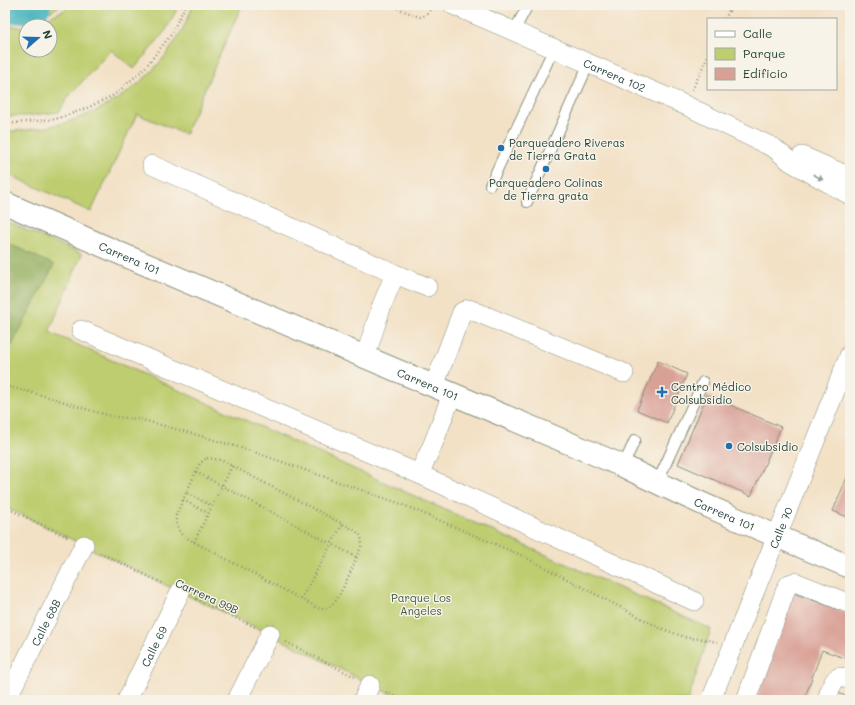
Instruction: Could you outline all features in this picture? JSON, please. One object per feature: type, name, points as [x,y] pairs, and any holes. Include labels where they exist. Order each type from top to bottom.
[{"type":"street","name":"Carrera 102","points":[[453,5],[685,104],[774,148],[791,162],[850,195]]},
{"type":"street","name":"Carrera 102","points":[[774,148],[790,150],[850,177]]},
{"type":"street","points":[[152,165],[395,274],[428,287]]},
{"type":"street","name":"Carrera 101","points":[[5,202],[133,259],[623,466],[657,483],[776,536],[850,567]]},
{"type":"street","points":[[365,357],[382,305],[395,274]]},
{"type":"street","points":[[419,474],[433,444],[443,390],[462,312],[469,309],[624,373]]},
{"type":"street","points":[[80,330],[419,474],[694,601]]},
{"type":"street","name":"Calle 70","points":[[710,700],[850,354]]},
{"type":"street","name":"Calle 68B","points":[[6,700],[84,545]]},
{"type":"street","points":[[746,700],[789,584],[795,582],[850,604]]},
{"type":"street","name":"Calle 69","points":[[127,700],[180,592]]},
{"type":"street","points":[[237,700],[270,634]]},
{"type":"street","points":[[827,700],[835,680],[841,677],[850,680]]},
{"type":"lane","points":[[514,31],[528,5]]},
{"type":"lane","points":[[490,185],[554,48]]},
{"type":"lane","points":[[526,202],[589,63]]},
{"type":"lane","points":[[657,483],[703,382]]},
{"type":"lane","points":[[623,466],[635,440]]},
{"type":"path","points":[[5,124],[56,119],[85,109],[114,94],[144,69],[170,36],[186,5]]},
{"type":"path","points":[[390,5],[419,18],[437,5]]},
{"type":"path","points":[[726,18],[732,5]]},
{"type":"path","points":[[685,104],[707,58]]},
{"type":"path","points":[[5,386],[49,397],[115,417],[139,419],[194,434],[251,451],[401,504],[523,556],[660,628],[687,638],[703,639],[733,645]]},
{"type":"path","points":[[207,458],[221,460],[232,466],[343,523],[361,536],[362,544],[338,598],[331,605],[325,609],[320,609],[183,536],[178,530],[176,515],[200,463],[207,458]]},
{"type":"path","points":[[194,542],[232,466]]},
{"type":"path","points":[[196,472],[356,557]]},
{"type":"path","points":[[186,493],[212,506]]},
{"type":"path","points":[[183,500],[208,513]]},
{"type":"path","name":"Carrera 99B","points":[[5,507],[270,634],[367,692],[402,700]]},
{"type":"path","points":[[301,599],[343,523]]},
{"type":"green space","points":[[5,5],[28,7],[32,5],[62,5],[39,18],[18,18],[18,20],[6,20]]},
{"type":"green space","points":[[71,5],[179,5],[166,30],[134,69],[111,50],[69,96],[59,112],[27,116],[5,116],[5,25],[18,27],[18,58],[58,58],[58,18],[47,18]]},
{"type":"green space","points":[[193,5],[242,5],[185,134],[137,114],[91,212],[5,173],[5,131],[35,129],[65,122],[93,112],[119,98],[143,80],[163,58],[180,33]]},
{"type":"green space","name":"Parque Los Angeles","points":[[5,221],[82,254],[49,332],[711,629],[688,700],[402,700],[270,634],[5,507]]},
{"type":"green space","points":[[5,242],[54,265],[11,347],[5,344]]},
{"type":"building","name":"Centro Médico Colsubsidio","points":[[658,361],[687,374],[667,423],[637,410]]},
{"type":"building","name":"Colsubsidio","points":[[707,395],[781,427],[751,496],[678,464]]},
{"type":"building","points":[[847,477],[850,479],[850,518],[833,511]]},
{"type":"building","points":[[793,593],[850,614],[850,660],[822,650],[804,700],[756,700]]},
{"type":"building","points":[[836,692],[850,698],[850,700],[833,700]]},
{"type":"waterway","points":[[5,8],[31,7],[35,5]]},
{"type":"place","name":"Parqueadero Riveras de Tierra Grata","points":[[501,148]]},
{"type":"place","name":"Parqueadero Colinas de Tierra grata","points":[[546,169]]},
{"type":"place","name":"Centro Médico Colsubsidio","points":[[662,392]]},
{"type":"place","name":"Colsubsidio","points":[[729,446]]}]
